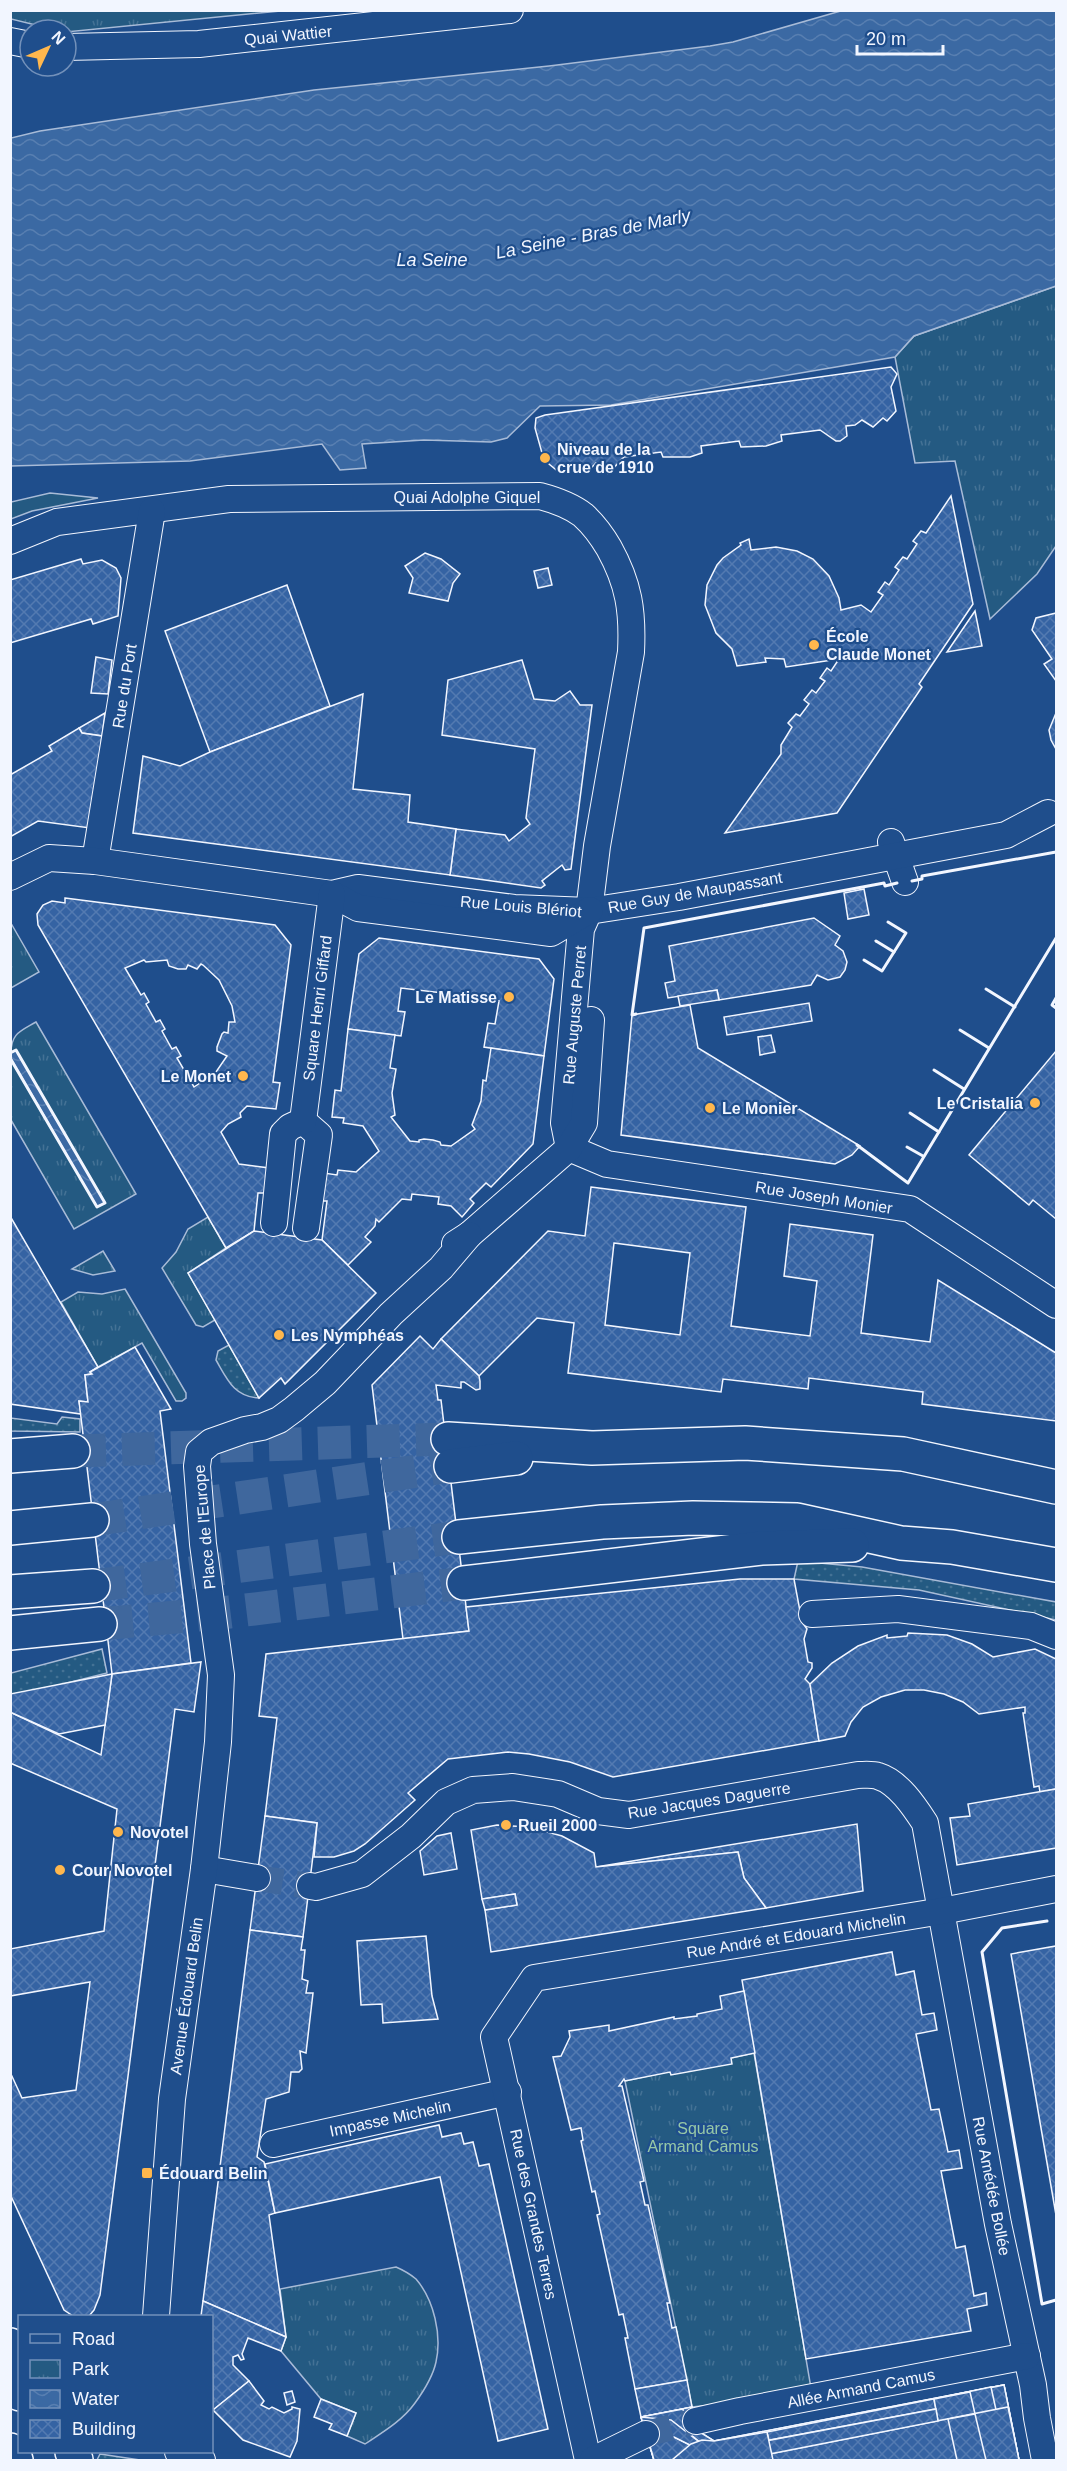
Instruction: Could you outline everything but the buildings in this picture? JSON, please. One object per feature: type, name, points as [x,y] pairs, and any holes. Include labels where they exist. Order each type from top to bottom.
[{"type":"main road","points":[[449,1453],[745,1443],[903,1454],[1056,1487]]},
{"type":"main road","points":[[21,1452],[73,1451]]},
{"type":"main road","points":[[459,1537],[602,1522],[693,1518],[797,1520],[901,1542],[952,1547],[1056,1565]]},
{"type":"main road","points":[[10,1528],[92,1520]]},
{"type":"main road","points":[[464,1583],[760,1548],[901,1542]]},
{"type":"main road","points":[[10,1592],[93,1586]]},
{"type":"main road","points":[[10,1633],[100,1624]]},
{"type":"main road","points":[[10,1655],[33,1650],[61,1628]]},
{"type":"main road","points":[[10,2450],[16,2460]]},
{"type":"street","name":"Quai Wattier","points":[[78,47],[199,44],[510,10]]},
{"type":"street","name":"Quai Adolphe Giquel","points":[[10,541],[57,522],[229,499],[540,495],[564,503],[583,516],[598,531],[621,569],[626,583],[633,623],[631,652],[597,846],[589,911]]},
{"type":"street","name":"Rue du Port","points":[[95,861],[152,511]]},
{"type":"street","name":"Rue Guy de Maupassant","points":[[589,911],[623,890],[893,848],[1052,813]]},
{"type":"street","points":[[893,848],[905,882]]},
{"type":"street","name":"Rue Louis Blériot","points":[[10,877],[49,858],[95,861],[332,894],[358,908],[551,933],[589,911]]},
{"type":"street","name":"Square Henri Giffard","points":[[303,1121],[332,894]]},
{"type":"street","name":"Rue Auguste Perret","points":[[325,1383],[391,1314],[441,1268],[469,1235],[569,1148],[584,1123],[598,935],[589,911]]},
{"type":"street","points":[[274,1223],[283,1134],[290,1126],[303,1121],[319,1135],[306,1228]]},
{"type":"street","name":"Rue Joseph Monier","points":[[569,1148],[607,1164],[910,1209],[1056,1305]]},
{"type":"street","name":"Place de l'Europe","points":[[221,1675],[203,1544],[197,1466],[200,1452],[211,1442],[279,1420],[325,1383]]},
{"type":"street","points":[[812,1614],[898,1609],[1031,1626],[1056,1636]]},
{"type":"street","name":"Avenue Édouard Belin","points":[[156,2315],[172,2099],[204,1869],[218,1742],[221,1675]]},
{"type":"street","name":"Rue Jacques Daguerre","points":[[310,1886],[316,1887],[362,1874],[411,1836],[446,1802],[473,1790],[513,1787],[558,1794],[598,1811],[629,1815],[858,1775],[879,1776],[911,1802],[925,1823],[942,1911]]},
{"type":"street","points":[[204,1869],[257,1878]]},
{"type":"street","name":"Rue André et Edouard Michelin","points":[[534,1978],[942,1911],[1056,1889]]},
{"type":"street","name":"Rue Amédée Bollée","points":[[942,1911],[998,2224],[1027,2356],[1045,2383],[1045,2460]]},
{"type":"street","name":"Rue des Grandes Terres","points":[[534,1978],[494,2037],[588,2460]]},
{"type":"street","name":"Impasse Michelin","points":[[273,2144],[508,2092]]},
{"type":"street","name":"Allée Armand Camus","points":[[696,2421],[1027,2356]]},
{"type":"street","points":[[593,2460],[646,2434]]},
{"type":"street","points":[[183,2453],[202,2460]]},
{"type":"green space","points":[[11,10],[280,10],[78,31],[78,18],[18,18],[18,21],[11,19]]},
{"type":"green space","points":[[1056,286],[1056,546],[1037,574],[990,619],[955,461],[915,463],[895,357],[914,336]]},
{"type":"green space","points":[[50,493],[98,498],[32,511],[11,519],[11,502]]},
{"type":"green space","points":[[12,925],[39,972],[11,988],[10,926]]},
{"type":"green space","points":[[36,1022],[136,1194],[74,1229],[11,1120],[10,1058],[97,1206],[104,1203],[16,1050],[11,1053],[15,1037],[21,1030]]},
{"type":"green space","points":[[208,1217],[226,1248],[188,1273],[215,1320],[203,1327],[196,1325],[162,1268],[176,1252],[188,1229]]},
{"type":"green space","points":[[103,1251],[115,1271],[93,1275],[72,1269]]},
{"type":"green space","points":[[125,1289],[186,1393],[186,1398],[182,1401],[176,1401],[142,1343],[98,1367],[61,1302],[78,1292],[102,1294]]},
{"type":"green space","points":[[229,1345],[259,1398],[237,1391],[216,1360],[218,1351]]},
{"type":"green space","points":[[62,1417],[80,1419],[80,1432],[11,1431],[11,1418],[57,1424]]},
{"type":"green space","points":[[798,1561],[862,1567],[1056,1602],[1056,1620],[919,1590],[794,1579]]},
{"type":"green space","points":[[102,1649],[107,1673],[11,1697],[11,1673]]},
{"type":"green space","name":"Square Armand Camus","points":[[754,2053],[812,2394],[692,2407],[625,2081]]},
{"type":"green space","points":[[396,2267],[416,2279],[428,2297],[437,2329],[438,2352],[433,2373],[418,2399],[392,2426],[365,2444],[347,2436],[356,2413],[321,2399],[281,2351],[286,2337],[280,2289]]},
{"type":"green space","points":[[100,2454],[140,2460],[97,2460]]},
{"type":"water","name":"La Seine","points":[[844,10],[1056,11],[1056,286],[914,336],[895,357],[611,405],[540,406],[507,438],[491,442],[424,440],[362,444],[366,468],[340,470],[322,444],[190,461],[11,466],[11,138],[40,131],[314,90],[549,66],[710,46],[733,42]]},
{"type":"water","points":[[16,1050],[105,1203],[97,1207],[11,1058],[11,1053]]},
{"type":"tunnel","points":[[73,1451],[448,1439]]},
{"type":"tunnel","points":[[92,1520],[451,1466]]},
{"type":"tunnel","points":[[93,1586],[459,1537]]},
{"type":"tunnel","points":[[100,1624],[230,1612],[464,1583]]},
{"type":"tunnel","points":[[257,1878],[310,1886]]},
{"type":"tunnel","points":[[646,2434],[696,2421]]},
{"type":"wall","points":[[912,881],[922,879],[922,876],[1056,852]]},
{"type":"wall","points":[[636,1014],[632,1015],[644,928],[884,883],[885,886],[897,883]]},
{"type":"wall","points":[[864,960],[882,971],[906,933],[888,922]]},
{"type":"wall","points":[[857,1145],[908,1183],[1056,938]]},
{"type":"wall","points":[[876,941],[894,952]]},
{"type":"wall","points":[[986,989],[1015,1007]]},
{"type":"wall","points":[[1056,998],[1052,1005],[1056,1008]]},
{"type":"wall","points":[[960,1030],[989,1048]]},
{"type":"wall","points":[[10,1053],[16,1050],[105,1203],[97,1207],[10,1058]]},
{"type":"wall","points":[[934,1070],[964,1089]]},
{"type":"wall","points":[[910,1113],[939,1132]]},
{"type":"wall","points":[[907,1147],[923,1156]]},
{"type":"wall","points":[[1047,1921],[1002,1928],[982,1952],[1042,2304],[1056,2300]]},
{"type":"place","name":"Niveau de la crue de 1910","points":[[545,458]]},
{"type":"place","name":"École Claude Monet","points":[[814,645]]},
{"type":"place","name":"Le Matisse","points":[[509,997]]},
{"type":"place","name":"Le Monet","points":[[243,1076]]},
{"type":"place","name":"Le Cristalia","points":[[1035,1103]]},
{"type":"place","name":"Le Monier","points":[[710,1108]]},
{"type":"place","name":"Les Nymphéas","points":[[279,1335]]},
{"type":"place","name":"Rueil 2000","points":[[506,1825]]},
{"type":"place","name":"Novotel","points":[[118,1832]]},
{"type":"place","name":"Cour Novotel","points":[[60,1870]]},
{"type":"place","name":"Édouard Belin","points":[[147,2173]]},
{"type":"water label","name":"La Seine - Bras de Marly","points":[[593,234]]}]
